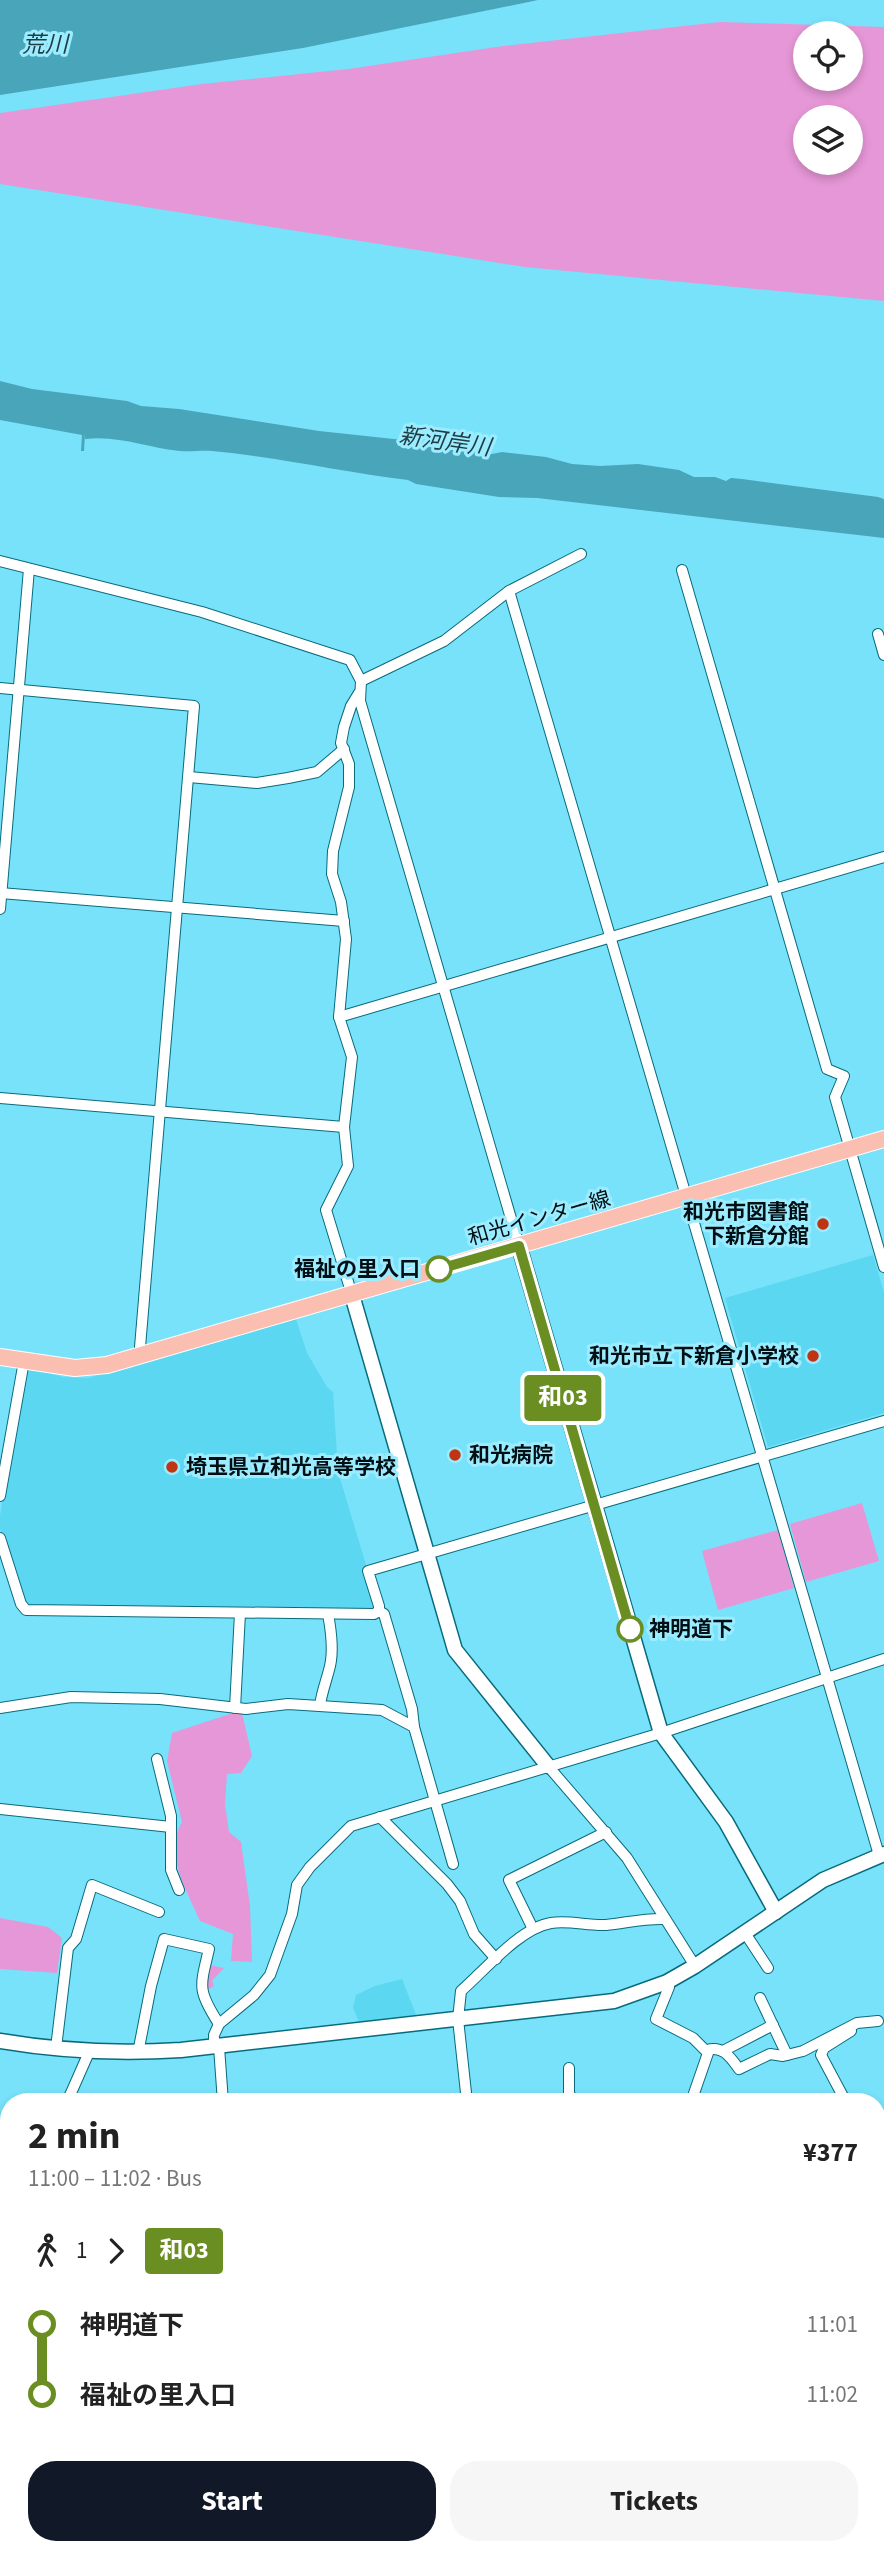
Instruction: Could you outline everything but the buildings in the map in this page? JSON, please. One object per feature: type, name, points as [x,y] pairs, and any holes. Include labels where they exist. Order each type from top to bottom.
[{"type":"main road","name":"和光インター線","points":[[0,1357],[84,1368],[107,1365],[884,1139]]},
{"type":"street","points":[[361,681],[444,641],[509,592],[581,554]]},
{"type":"street","points":[[0,561],[202,612],[350,660],[361,681],[360,701],[661,1734],[726,1822],[776,1912]]},
{"type":"street","points":[[0,909],[29,569]]},
{"type":"street","points":[[682,570],[827,1069],[844,1076],[835,1097],[884,1266]]},
{"type":"street","points":[[0,2041],[56,2048],[138,2053],[216,2047],[614,2001],[667,1982],[823,1880],[882,1855],[609,939],[509,592]]},
{"type":"street","points":[[878,634],[884,655]]},
{"type":"street","points":[[0,688],[194,706],[140,1347],[142,1356]]},
{"type":"street","points":[[360,692],[351,706],[341,743],[349,764],[349,788],[333,851],[332,874],[346,939],[339,1017],[352,1057],[344,1127],[348,1167],[326,1210],[454,1650],[548,1766],[628,1858],[695,1966]]},
{"type":"street","points":[[189,777],[257,783],[288,778],[317,772],[344,749]]},
{"type":"street","points":[[339,1017],[884,858]]},
{"type":"street","points":[[1,893],[344,921]]},
{"type":"street","points":[[0,1098],[344,1127]]},
{"type":"street","points":[[0,1496],[24,1361]]},
{"type":"street","points":[[453,1864],[384,1614],[379,1611],[368,1571],[884,1421]]},
{"type":"street","points":[[0,1539],[26,1610],[328,1614],[374,1614],[379,1611]]},
{"type":"street","points":[[235,1708],[240,1613]]},
{"type":"street","points":[[320,1705],[330,1666],[331,1629],[328,1614]]},
{"type":"street","points":[[222,2093],[214,2035],[219,2024],[254,1995],[270,1975],[292,1914],[298,1885],[310,1867],[351,1826],[661,1734],[884,1659]]},
{"type":"street","points":[[0,1708],[71,1697],[160,1699],[235,1708],[288,1704],[320,1705],[382,1710],[414,1727]]},
{"type":"street","points":[[157,1759],[171,1816],[171,1870],[179,1890]]},
{"type":"street","points":[[0,1809],[171,1827]]},
{"type":"street","points":[[380,1817],[447,1884],[460,1901],[474,1934],[496,1959]]},
{"type":"street","points":[[533,1929],[509,1880],[606,1832]]},
{"type":"street","points":[[56,2048],[68,1948],[76,1939],[93,1885],[159,1912]]},
{"type":"street","points":[[466,2093],[458,2020],[461,1991],[496,1959],[533,1929],[551,1923],[602,1925],[648,1918],[665,1919]]},
{"type":"street","points":[[744,1933],[768,1968]]},
{"type":"street","points":[[138,2053],[151,1986],[164,1939],[209,1949],[200,1985],[207,2006],[219,2024]]},
{"type":"street","points":[[667,1982],[669,1987],[656,2019],[707,2050]]},
{"type":"street","points":[[760,1998],[787,2055]]},
{"type":"street","points":[[707,2050],[712,2048],[723,2051],[739,2069],[771,2054],[783,2056],[803,2051],[857,2023],[881,2020]]},
{"type":"street","points":[[841,2093],[821,2055],[824,2048],[849,2032],[881,2020]]},
{"type":"street","points":[[723,2051],[773,2025]]},
{"type":"street","points":[[71,2093],[90,2050]]},
{"type":"street","points":[[694,2093],[707,2050]]},
{"type":"street","points":[[569,2068],[569,2093]]},
{"type":"shaded area","points":[[720,22],[793,24],[793,91],[863,91],[863,26],[884,27],[884,301],[525,267],[0,184],[0,113],[202,84],[348,69],[503,46]]},
{"type":"shaded area","name":"和光市立下新倉小学校","points":[[873,1255],[884,1293],[884,1413],[768,1447],[725,1298]]},
{"type":"shaded area","name":"埼玉県立和光高等学校","points":[[296,1319],[307,1353],[327,1387],[333,1392],[338,1472],[367,1568],[374,1605],[371,1610],[29,1606],[23,1600],[0,1529],[23,1372],[29,1368],[63,1377],[88,1378]]},
{"type":"shaded area","points":[[862,1503],[879,1561],[806,1582],[790,1524]]},
{"type":"shaded area","points":[[778,1530],[794,1588],[718,1610],[702,1551]]},
{"type":"shaded area","points":[[233,1713],[242,1713],[252,1756],[241,1773],[227,1774],[225,1804],[229,1832],[241,1842],[250,1906],[252,1962],[231,1961],[233,1934],[200,1921],[184,1885],[175,1846],[182,1822],[167,1761],[172,1733]]},
{"type":"shaded area","points":[[0,1918],[48,1927],[62,1938],[57,1973],[0,1969]]},
{"type":"shaded area","points":[[209,1965],[224,1968],[212,1981],[214,1986],[205,1991]]},
{"type":"shaded area","points":[[402,1979],[417,2017],[360,2024],[353,2008],[356,1995],[375,1986]]},
{"type":"water","name":"荒川","points":[[0,0],[538,0],[303,48],[0,95]]},
{"type":"water","points":[[0,381],[32,389],[127,401],[141,406],[179,409],[319,431],[431,443],[492,454],[502,452],[600,466],[638,464],[679,470],[694,477],[715,477],[726,481],[731,478],[742,479],[878,497],[884,499],[884,538],[537,498],[499,497],[261,457],[212,451],[180,451],[122,440],[85,439],[85,433],[84,451],[81,451],[82,435],[0,420]]},
{"type":"bus line","name":"和03","points":[[439,1269],[519,1246],[630,1629]]},
{"type":"place","name":"和光市図書館 下新倉分館","points":[[823,1224]]},
{"type":"place","name":"福祉の里入口","points":[[439,1269]]},
{"type":"place","name":"和光市立下新倉小学校","points":[[813,1356]]},
{"type":"place","name":"和光病院","points":[[455,1455]]},
{"type":"place","name":"埼玉県立和光高等学校","points":[[172,1467]]},
{"type":"place","name":"神明道下","points":[[630,1629]]},
{"type":"water label","name":"新河岸川","points":[[445,441]]}]
